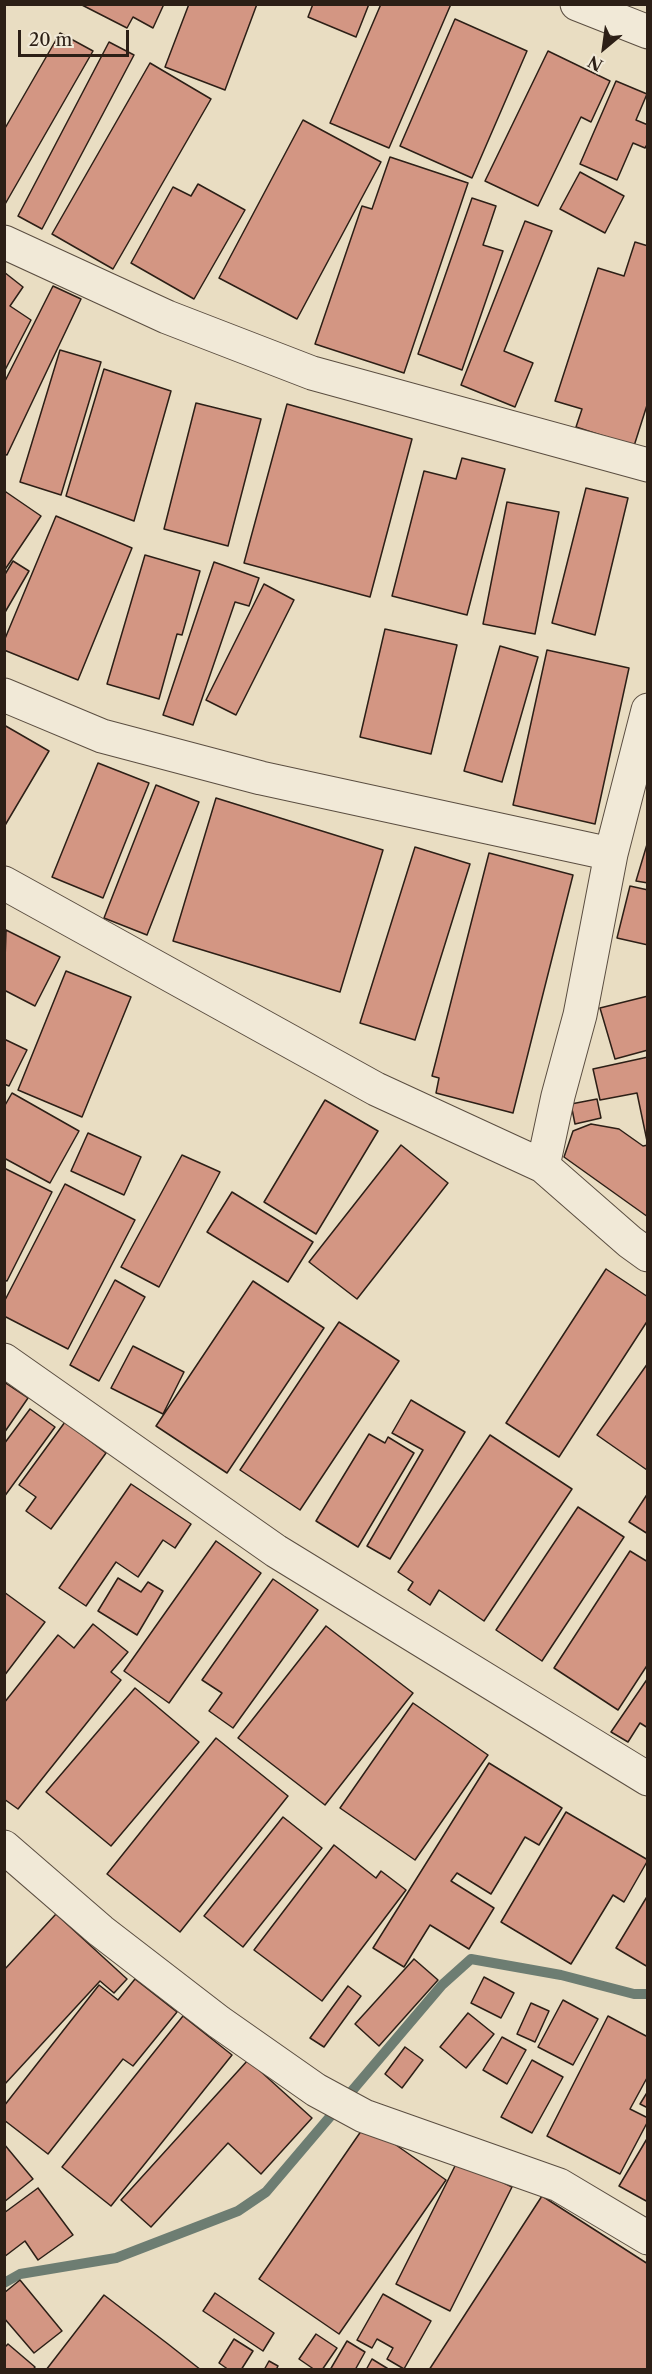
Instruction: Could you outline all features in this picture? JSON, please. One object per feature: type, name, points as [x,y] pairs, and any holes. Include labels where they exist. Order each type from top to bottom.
[{"type":"street","points":[[577,4],[648,32]]},
{"type":"street","points":[[4,242],[167,317],[312,373],[648,465]]},
{"type":"street","points":[[4,695],[102,736],[261,778],[611,854]]},
{"type":"street","points":[[543,1166],[558,1096],[580,1015],[611,854],[648,710]]},
{"type":"street","points":[[4,883],[376,1089],[543,1166],[648,1255]]},
{"type":"street","points":[[4,1360],[276,1551],[648,1779]]},
{"type":"street","points":[[4,1847],[101,1931],[219,2022],[316,2090],[364,2116],[559,2185],[648,2238]]},
{"type":"building","points":[[80,4],[164,4],[153,28],[133,17],[127,28]]},
{"type":"building","points":[[189,4],[257,4],[225,90],[165,67]]},
{"type":"building","points":[[313,4],[369,4],[356,37],[308,17]]},
{"type":"building","points":[[381,4],[451,4],[389,148],[330,123]]},
{"type":"building","points":[[455,19],[527,51],[472,178],[400,146]]},
{"type":"building","points":[[60,33],[93,51],[4,206],[4,130]]},
{"type":"building","points":[[109,42],[134,55],[42,229],[18,216]]},
{"type":"building","points":[[548,51],[610,81],[591,122],[581,117],[538,206],[485,181]]},
{"type":"building","points":[[150,63],[211,99],[113,269],[52,234]]},
{"type":"building","points":[[616,81],[647,94],[636,120],[648,125],[648,143],[645,148],[633,143],[617,180],[580,164]]},
{"type":"building","points":[[303,120],[381,162],[297,319],[219,278]]},
{"type":"building","points":[[390,157],[468,183],[404,373],[315,344],[362,206],[372,209]]},
{"type":"building","points":[[580,172],[624,196],[605,233],[560,209]]},
{"type":"building","points":[[198,184],[245,210],[194,299],[131,263],[173,187],[191,196]]},
{"type":"building","points":[[472,198],[496,206],[483,245],[503,251],[462,370],[418,354]]},
{"type":"building","points":[[525,221],[552,231],[504,351],[533,363],[515,407],[461,385]]},
{"type":"building","points":[[635,242],[648,246],[648,402],[634,446],[576,427],[582,409],[555,401],[598,268],[624,276]]},
{"type":"building","points":[[4,272],[23,287],[10,306],[31,320],[4,372]]},
{"type":"building","points":[[53,286],[81,299],[7,455],[4,454],[4,383]]},
{"type":"building","points":[[60,350],[101,362],[61,495],[20,482]]},
{"type":"building","points":[[104,369],[171,391],[134,521],[66,496]]},
{"type":"building","points":[[196,403],[261,419],[228,546],[164,529]]},
{"type":"building","points":[[287,404],[412,439],[370,597],[244,563]]},
{"type":"building","points":[[462,458],[505,469],[467,615],[392,596],[424,471],[456,479]]},
{"type":"building","points":[[586,488],[628,498],[595,635],[552,623]]},
{"type":"building","points":[[6,492],[41,516],[4,571],[4,494]]},
{"type":"building","points":[[507,502],[559,512],[535,634],[483,624]]},
{"type":"building","points":[[56,516],[132,548],[78,680],[4,650],[4,641]]},
{"type":"building","points":[[145,555],[200,571],[182,635],[177,634],[159,699],[107,684]]},
{"type":"building","points":[[13,561],[29,571],[4,614],[4,576]]},
{"type":"building","points":[[214,562],[259,578],[249,606],[235,602],[193,725],[163,715]]},
{"type":"building","points":[[264,584],[294,600],[236,715],[206,700]]},
{"type":"building","points":[[385,629],[457,645],[431,754],[360,737]]},
{"type":"building","points":[[500,646],[538,657],[502,782],[464,771]]},
{"type":"building","points":[[547,650],[629,668],[595,824],[513,805]]},
{"type":"building","points":[[4,725],[49,751],[4,827]]},
{"type":"building","points":[[98,763],[149,783],[103,898],[52,877]]},
{"type":"building","points":[[156,785],[199,802],[147,935],[104,918]]},
{"type":"building","points":[[216,798],[383,850],[340,992],[173,941]]},
{"type":"building","points":[[648,841],[648,883],[636,881]]},
{"type":"building","points":[[415,847],[470,864],[415,1040],[360,1023]]},
{"type":"building","points":[[489,853],[573,875],[513,1113],[436,1093],[439,1078],[432,1076]]},
{"type":"building","points":[[630,886],[648,890],[648,945],[617,938]]},
{"type":"building","points":[[6,930],[60,957],[35,1006],[4,990]]},
{"type":"building","points":[[66,971],[131,997],[82,1117],[18,1090]]},
{"type":"building","points":[[648,996],[648,1050],[615,1059],[600,1008]]},
{"type":"building","points":[[4,1039],[27,1050],[9,1086],[4,1084]]},
{"type":"building","points":[[648,1057],[647,1141],[637,1093],[600,1100],[593,1069]]},
{"type":"building","points":[[12,1093],[79,1131],[50,1183],[4,1158],[4,1107]]},
{"type":"building","points":[[597,1099],[601,1118],[575,1124],[571,1104]]},
{"type":"building","points":[[325,1100],[378,1131],[316,1234],[264,1202]]},
{"type":"building","points":[[591,1124],[619,1129],[643,1146],[648,1145],[648,1217],[564,1157],[573,1131]]},
{"type":"building","points":[[88,1133],[141,1157],[124,1195],[71,1171]]},
{"type":"building","points":[[401,1145],[448,1183],[357,1299],[309,1262]]},
{"type":"building","points":[[182,1155],[220,1172],[159,1287],[121,1267]]},
{"type":"building","points":[[4,1168],[52,1192],[7,1281],[4,1280]]},
{"type":"building","points":[[65,1184],[135,1220],[68,1349],[4,1316],[4,1302]]},
{"type":"building","points":[[232,1192],[313,1242],[288,1282],[207,1232]]},
{"type":"building","points":[[606,1269],[648,1297],[648,1320],[559,1457],[506,1423]]},
{"type":"building","points":[[115,1280],[145,1297],[99,1381],[70,1365]]},
{"type":"building","points":[[253,1281],[324,1328],[227,1473],[156,1426]]},
{"type":"building","points":[[339,1322],[399,1361],[300,1510],[240,1470]]},
{"type":"building","points":[[133,1346],[184,1372],[163,1414],[111,1388]]},
{"type":"building","points":[[648,1363],[648,1469],[647,1470],[597,1435]]},
{"type":"building","points":[[4,1382],[28,1398],[4,1433]]},
{"type":"building","points":[[411,1400],[465,1432],[390,1559],[367,1546],[423,1450],[392,1433]]},
{"type":"building","points":[[30,1409],[55,1427],[4,1497],[4,1444]]},
{"type":"building","points":[[65,1422],[106,1453],[51,1529],[26,1511],[36,1497],[19,1485]]},
{"type":"building","points":[[369,1434],[385,1443],[388,1437],[414,1453],[358,1547],[316,1521]]},
{"type":"building","points":[[490,1435],[572,1489],[484,1621],[439,1590],[430,1605],[408,1590],[413,1582],[398,1572]]},
{"type":"building","points":[[131,1484],[191,1524],[175,1548],[163,1540],[138,1577],[116,1562],[86,1606],[59,1588]]},
{"type":"building","points":[[648,1493],[648,1534],[629,1522]]},
{"type":"building","points":[[578,1507],[624,1537],[542,1661],[496,1630]]},
{"type":"building","points":[[216,1541],[261,1573],[169,1703],[124,1671]]},
{"type":"building","points":[[630,1551],[648,1562],[648,1664],[618,1710],[554,1668]]},
{"type":"building","points":[[118,1578],[141,1592],[148,1582],[163,1591],[137,1635],[98,1611]]},
{"type":"building","points":[[273,1579],[318,1610],[233,1728],[209,1711],[222,1693],[202,1680]]},
{"type":"building","points":[[4,1592],[45,1622],[4,1676]]},
{"type":"building","points":[[93,1624],[128,1652],[111,1672],[121,1680],[18,1809],[4,1799],[4,1703],[58,1635],[74,1648]]},
{"type":"building","points":[[326,1626],[413,1693],[325,1805],[238,1738]]},
{"type":"building","points":[[648,1678],[648,1728],[640,1723],[628,1742],[611,1732]]},
{"type":"building","points":[[135,1688],[199,1742],[111,1846],[46,1792]]},
{"type":"building","points":[[413,1703],[488,1755],[415,1860],[340,1808]]},
{"type":"building","points":[[216,1738],[288,1796],[180,1932],[107,1874]]},
{"type":"building","points":[[489,1763],[562,1808],[539,1845],[525,1837],[491,1894],[457,1873],[451,1881],[494,1908],[469,1949],[430,1925],[404,1967],[373,1948]]},
{"type":"building","points":[[566,1812],[648,1860],[624,1902],[613,1895],[571,1964],[501,1922]]},
{"type":"building","points":[[283,1817],[322,1848],[243,1947],[204,1916]]},
{"type":"building","points":[[334,1845],[376,1878],[381,1871],[406,1890],[322,2001],[254,1950]]},
{"type":"building","points":[[648,1895],[648,1967],[616,1948]]},
{"type":"building","points":[[56,1914],[127,1979],[114,1993],[100,1981],[4,2085],[4,1970]]},
{"type":"building","points":[[414,1959],[438,1980],[379,2046],[355,2024]]},
{"type":"building","points":[[484,1977],[514,1993],[501,2018],[471,2003]]},
{"type":"building","points":[[135,1979],[177,2012],[133,2066],[123,2059],[48,2154],[4,2120],[4,2106],[99,1985],[118,2000]]},
{"type":"building","points":[[348,1986],[361,1996],[324,2047],[310,2038]]},
{"type":"building","points":[[563,2000],[598,2019],[573,2065],[538,2047]]},
{"type":"building","points":[[531,2003],[549,2011],[535,2042],[517,2034]]},
{"type":"building","points":[[468,2013],[494,2034],[466,2068],[440,2047]]},
{"type":"building","points":[[183,2016],[232,2055],[111,2206],[62,2167]]},
{"type":"building","points":[[608,2016],[648,2037],[648,2076],[630,2109],[648,2118],[648,2121],[620,2174],[547,2136]]},
{"type":"building","points":[[502,2037],[526,2050],[507,2084],[483,2070]]},
{"type":"building","points":[[405,2047],[423,2060],[402,2088],[385,2074]]},
{"type":"building","points":[[248,2060],[312,2118],[261,2174],[228,2143],[151,2227],[121,2200]]},
{"type":"building","points":[[532,2060],[563,2077],[532,2133],[501,2117]]},
{"type":"building","points":[[648,2091],[648,2108],[640,2104]]},
{"type":"building","points":[[366,2124],[446,2180],[339,2334],[259,2279]]},
{"type":"building","points":[[648,2137],[648,2202],[619,2186]]},
{"type":"building","points":[[4,2144],[33,2179],[4,2202]]},
{"type":"building","points":[[458,2160],[512,2187],[450,2311],[396,2284]]},
{"type":"building","points":[[38,2188],[73,2235],[38,2260],[25,2241],[4,2257],[4,2213]]},
{"type":"building","points":[[542,2196],[648,2264],[648,2370],[429,2370]]},
{"type":"building","points":[[20,2280],[62,2331],[34,2353],[4,2318],[4,2293]]},
{"type":"building","points":[[215,2293],[274,2333],[263,2351],[203,2311]]},
{"type":"building","points":[[383,2294],[431,2321],[404,2369],[387,2359],[393,2348],[377,2339],[372,2348],[357,2340]]},
{"type":"building","points":[[104,2295],[168,2344],[201,2370],[46,2370]]},
{"type":"building","points":[[316,2334],[337,2348],[322,2370],[315,2370],[299,2359]]},
{"type":"building","points":[[234,2339],[253,2351],[241,2370],[229,2370],[219,2363]]},
{"type":"building","points":[[347,2341],[365,2352],[355,2370],[330,2370]]},
{"type":"building","points":[[8,2344],[35,2367],[33,2370],[4,2370],[4,2348]]},
{"type":"building","points":[[372,2359],[390,2370],[366,2370]]},
{"type":"building","points":[[269,2361],[278,2366],[276,2370],[264,2370]]},
{"type":"waterway","points":[[4,2283],[20,2274],[116,2258],[238,2211],[266,2192],[442,1985],[471,1959],[561,1975],[634,1994],[648,1994]]}]
